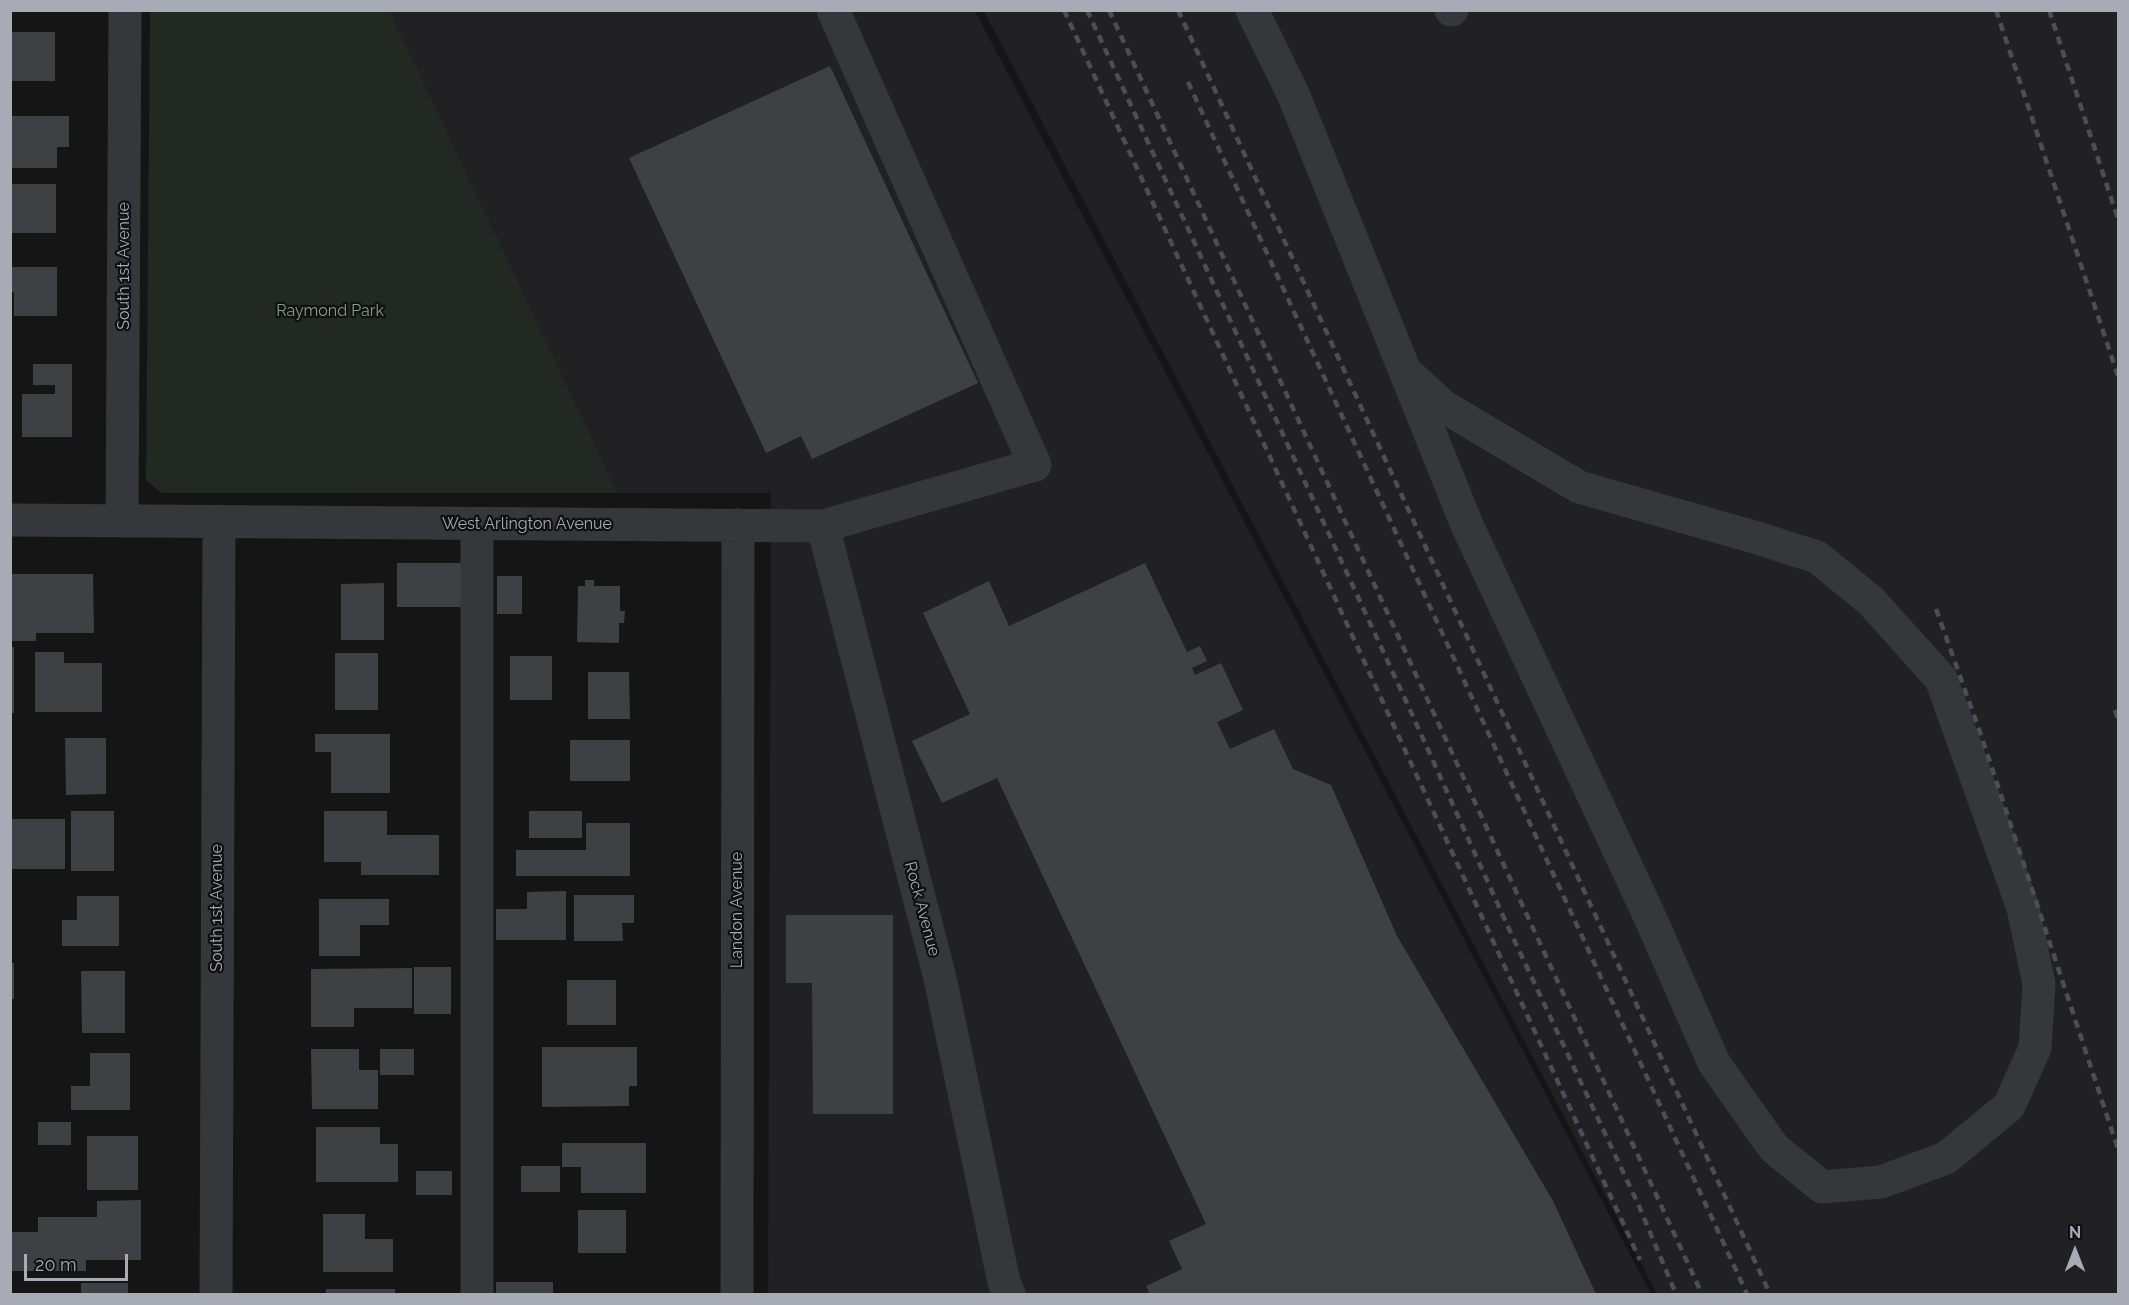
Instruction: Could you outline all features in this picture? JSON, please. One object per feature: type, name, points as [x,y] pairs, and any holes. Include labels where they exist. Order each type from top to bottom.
[{"type":"street","name":"South 1st Avenue","points":[[122,520],[125,10]]},
{"type":"street","name":"West Arlington Avenue","points":[[10,520],[823,526],[1035,465],[833,10]]},
{"type":"street","points":[[1252,10],[1294,96],[1467,525],[1644,904],[1714,1063],[1774,1148],[1822,1187],[1881,1182],[1946,1158],[2009,1106],[2035,1048],[2039,984],[2023,908],[1941,679],[1871,601],[1817,557],[1579,487],[1443,406],[1407,373]]},
{"type":"street","name":"South 1st Avenue","points":[[216,1294],[219,522]]},
{"type":"street","points":[[477,524],[477,1294]]},
{"type":"street","name":"Landon Avenue","points":[[737,1294],[738,525]]},
{"type":"street","name":"Rock Avenue","points":[[823,526],[940,978],[1001,1270],[1009,1294]]},
{"type":"shaded area","points":[[390,11],[975,11],[1651,1294],[768,1294],[771,493],[618,493]]},
{"type":"shaded area","points":[[984,11],[2118,11],[2118,1294],[1657,1294]]},
{"type":"green space","name":"Raymond Park","points":[[150,11],[390,11],[618,493],[161,493],[146,480]]},
{"type":"building","points":[[10,32],[55,32],[55,81],[10,81]]},
{"type":"building","points":[[830,66],[978,383],[812,459],[801,436],[766,453],[629,158]]},
{"type":"building","points":[[10,116],[69,116],[69,147],[57,147],[57,168],[10,168]]},
{"type":"building","points":[[10,184],[56,184],[56,233],[10,233]]},
{"type":"building","points":[[10,267],[57,267],[57,316],[14,316],[14,292],[10,292]]},
{"type":"building","points":[[33,364],[72,364],[72,437],[22,437],[22,394],[55,394],[55,385],[33,385]]},
{"type":"building","points":[[397,563],[461,563],[461,607],[397,607]]},
{"type":"building","points":[[1145,563],[1187,652],[1200,646],[1207,661],[1192,668],[1195,675],[1221,663],[1243,710],[1217,722],[1230,749],[1274,729],[1293,769],[1331,785],[1397,936],[1553,1201],[1596,1294],[1150,1294],[1146,1286],[1182,1269],[1169,1241],[1206,1224],[997,778],[942,803],[912,741],[970,714],[923,613],[989,581],[1009,626]]},
{"type":"building","points":[[10,574],[93,574],[94,633],[36,633],[36,641],[10,641]]},
{"type":"building","points":[[497,576],[522,576],[522,614],[497,614]]},
{"type":"building","points":[[585,580],[594,580],[594,586],[620,586],[620,611],[625,611],[624,623],[619,623],[619,643],[577,642],[578,586],[585,586]]},
{"type":"building","points":[[384,583],[384,640],[341,640],[341,584]]},
{"type":"building","points":[[10,647],[14,647],[14,713],[10,713]]},
{"type":"building","points":[[35,652],[64,652],[64,663],[102,663],[102,712],[35,712]]},
{"type":"building","points":[[335,653],[378,653],[378,710],[335,710]]},
{"type":"building","points":[[510,656],[552,656],[552,700],[510,700]]},
{"type":"building","points":[[588,672],[629,672],[630,719],[588,719]]},
{"type":"building","points":[[315,734],[390,734],[390,793],[331,793],[331,752],[315,752]]},
{"type":"building","points":[[65,738],[106,738],[106,794],[66,795]]},
{"type":"building","points":[[570,740],[630,740],[630,781],[570,781]]},
{"type":"building","points":[[71,811],[114,811],[114,871],[71,871]]},
{"type":"building","points":[[324,811],[387,811],[387,835],[439,835],[439,875],[361,875],[361,862],[324,862]]},
{"type":"building","points":[[529,811],[582,811],[582,838],[529,838]]},
{"type":"building","points":[[10,819],[65,819],[65,869],[10,869]]},
{"type":"building","points":[[586,823],[630,823],[630,876],[516,876],[516,850],[586,850]]},
{"type":"building","points":[[566,891],[566,940],[496,940],[496,909],[527,909],[527,892]]},
{"type":"building","points":[[574,895],[634,895],[634,923],[622,923],[623,941],[574,941]]},
{"type":"building","points":[[77,896],[119,896],[119,946],[62,946],[62,920],[77,920]]},
{"type":"building","points":[[319,899],[389,899],[389,925],[360,925],[360,956],[319,956]]},
{"type":"building","points":[[786,915],[893,915],[893,1114],[813,1114],[812,983],[786,983]]},
{"type":"building","points":[[10,963],[14,963],[14,999],[10,999]]},
{"type":"building","points":[[414,967],[451,967],[451,1014],[414,1014]]},
{"type":"building","points":[[412,968],[412,1008],[354,1008],[354,1027],[311,1027],[311,969]]},
{"type":"building","points":[[81,971],[125,971],[125,1033],[82,1033]]},
{"type":"building","points":[[567,980],[616,980],[616,1025],[567,1025]]},
{"type":"building","points":[[542,1047],[637,1047],[637,1086],[629,1086],[629,1106],[542,1107]]},
{"type":"building","points":[[311,1049],[359,1049],[359,1070],[378,1070],[378,1109],[312,1109]]},
{"type":"building","points":[[380,1049],[414,1049],[414,1075],[380,1075]]},
{"type":"building","points":[[90,1053],[130,1053],[130,1110],[71,1110],[71,1086],[90,1086]]},
{"type":"building","points":[[38,1122],[71,1122],[71,1145],[38,1145]]},
{"type":"building","points":[[316,1127],[380,1127],[380,1144],[398,1144],[398,1182],[316,1182]]},
{"type":"building","points":[[87,1136],[138,1136],[138,1190],[87,1190]]},
{"type":"building","points":[[562,1143],[646,1143],[646,1193],[581,1193],[581,1167],[562,1167]]},
{"type":"building","points":[[521,1166],[560,1166],[560,1192],[521,1192]]},
{"type":"building","points":[[416,1171],[452,1171],[452,1195],[416,1195]]},
{"type":"building","points":[[141,1200],[141,1260],[86,1260],[86,1271],[10,1271],[10,1232],[38,1232],[38,1217],[97,1217],[97,1201]]},
{"type":"building","points":[[578,1210],[626,1210],[626,1253],[578,1253]]},
{"type":"building","points":[[323,1214],[365,1214],[365,1239],[393,1239],[393,1272],[323,1272]]},
{"type":"building","points":[[496,1282],[553,1282],[553,1294],[496,1294]]},
{"type":"building","points":[[81,1283],[128,1283],[128,1294],[81,1294]]},
{"type":"building","points":[[326,1289],[395,1289],[395,1294],[326,1294]]},
{"type":"railway","points":[[1064,10],[1640,1260]]},
{"type":"railway","points":[[1087,10],[1509,929],[1639,1206],[1676,1294]]},
{"type":"railway","points":[[1109,10],[1702,1294]]},
{"type":"railway","points":[[1178,10],[1770,1294]]},
{"type":"railway","points":[[1996,10],[2118,376]]},
{"type":"railway","points":[[2049,10],[2118,219]]},
{"type":"railway","points":[[1188,82],[1747,1294]]},
{"type":"railway","points":[[1936,609],[1981,735],[2118,1149]]},
{"type":"railway","points":[[2115,710],[2118,720]]}]
